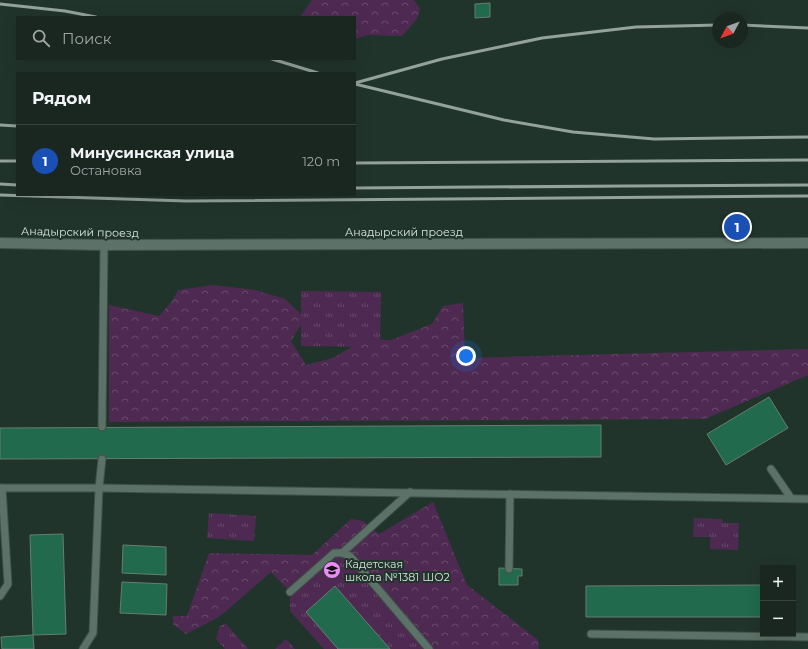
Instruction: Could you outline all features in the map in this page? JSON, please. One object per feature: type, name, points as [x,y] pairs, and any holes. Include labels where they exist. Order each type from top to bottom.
[{"type":"street","name":"Анадырский проезд","points":[[0,243],[104,245],[808,244]]},
{"type":"lane","points":[[102,427],[104,245]]},
{"type":"lane","points":[[83,649],[93,633],[99,488],[102,459]]},
{"type":"lane","points":[[771,469],[791,498]]},
{"type":"lane","points":[[0,596],[8,584],[1,488],[410,492],[808,499]]},
{"type":"lane","points":[[342,553],[410,492]]},
{"type":"lane","points":[[509,569],[510,494]]},
{"type":"lane","points":[[290,592],[334,553],[342,553],[350,556],[429,649]]},
{"type":"lane","points":[[591,634],[808,637]]},
{"type":"green space","points":[[312,0],[414,0],[420,9],[417,19],[402,36],[368,35],[356,39],[356,16],[301,16]]},
{"type":"green space","points":[[213,285],[255,290],[285,299],[305,318],[291,341],[306,365],[333,358],[365,339],[391,340],[432,324],[443,306],[463,303],[465,358],[808,349],[808,375],[705,419],[109,422],[109,305],[159,316],[173,300],[178,290]]},
{"type":"green space","points":[[301,291],[381,292],[380,347],[301,346]]},
{"type":"green space","points":[[433,502],[467,585],[538,640],[539,649],[429,649],[350,556],[334,553],[290,592],[271,572],[215,619],[186,634],[173,624],[173,616],[187,616],[209,553],[312,555],[351,519],[363,521],[379,534]]},
{"type":"green space","points":[[209,513],[256,516],[254,541],[207,538]]},
{"type":"green space","points":[[694,518],[722,519],[723,523],[739,523],[738,550],[710,549],[710,537],[693,537]]},
{"type":"green space","points":[[334,553],[350,556],[429,649],[390,649],[335,586],[306,612],[338,649],[324,649],[290,611],[290,592]]},
{"type":"green space","points":[[226,624],[248,649],[225,649],[216,639],[220,626]]},
{"type":"green space","points":[[286,639],[295,649],[275,649]]},
{"type":"building","points":[[490,3],[490,17],[475,18],[475,4]]},
{"type":"building","points":[[769,397],[788,428],[726,465],[707,434]]},
{"type":"building","points":[[601,425],[601,457],[0,459],[0,428]]},
{"type":"building","points":[[63,534],[66,634],[33,635],[30,535]]},
{"type":"building","points":[[123,545],[166,547],[166,575],[122,573]]},
{"type":"building","points":[[499,568],[522,569],[522,576],[518,576],[518,585],[499,585]]},
{"type":"building","points":[[122,582],[167,584],[166,615],[120,613]]},
{"type":"building","points":[[760,585],[760,617],[586,617],[586,586]]},
{"type":"building","points":[[335,586],[390,649],[338,649],[306,612]]},
{"type":"building","points":[[33,635],[34,649],[2,649],[1,637]]},
{"type":"railway","points":[[0,4],[65,11],[91,16]]},
{"type":"railway","points":[[356,83],[442,59],[542,38],[636,27],[712,25]]},
{"type":"railway","points":[[748,25],[808,28]]},
{"type":"railway","points":[[275,60],[315,72]]},
{"type":"railway","points":[[356,84],[504,120],[573,132],[654,139],[808,137]]},
{"type":"railway","points":[[0,125],[16,126]]},
{"type":"railway","points":[[356,163],[808,160]]},
{"type":"railway","points":[[0,161],[16,161]]},
{"type":"railway","points":[[0,184],[16,185]]},
{"type":"railway","points":[[356,188],[808,185]]},
{"type":"railway","points":[[0,195],[16,196]]},
{"type":"railway","points":[[31,196],[186,201],[808,196]]},
{"type":"place","name":"Минусинская улица","points":[[737,227]]},
{"type":"place","name":"Кадетская школа №1381 ШО2","points":[[332,570]]}]
